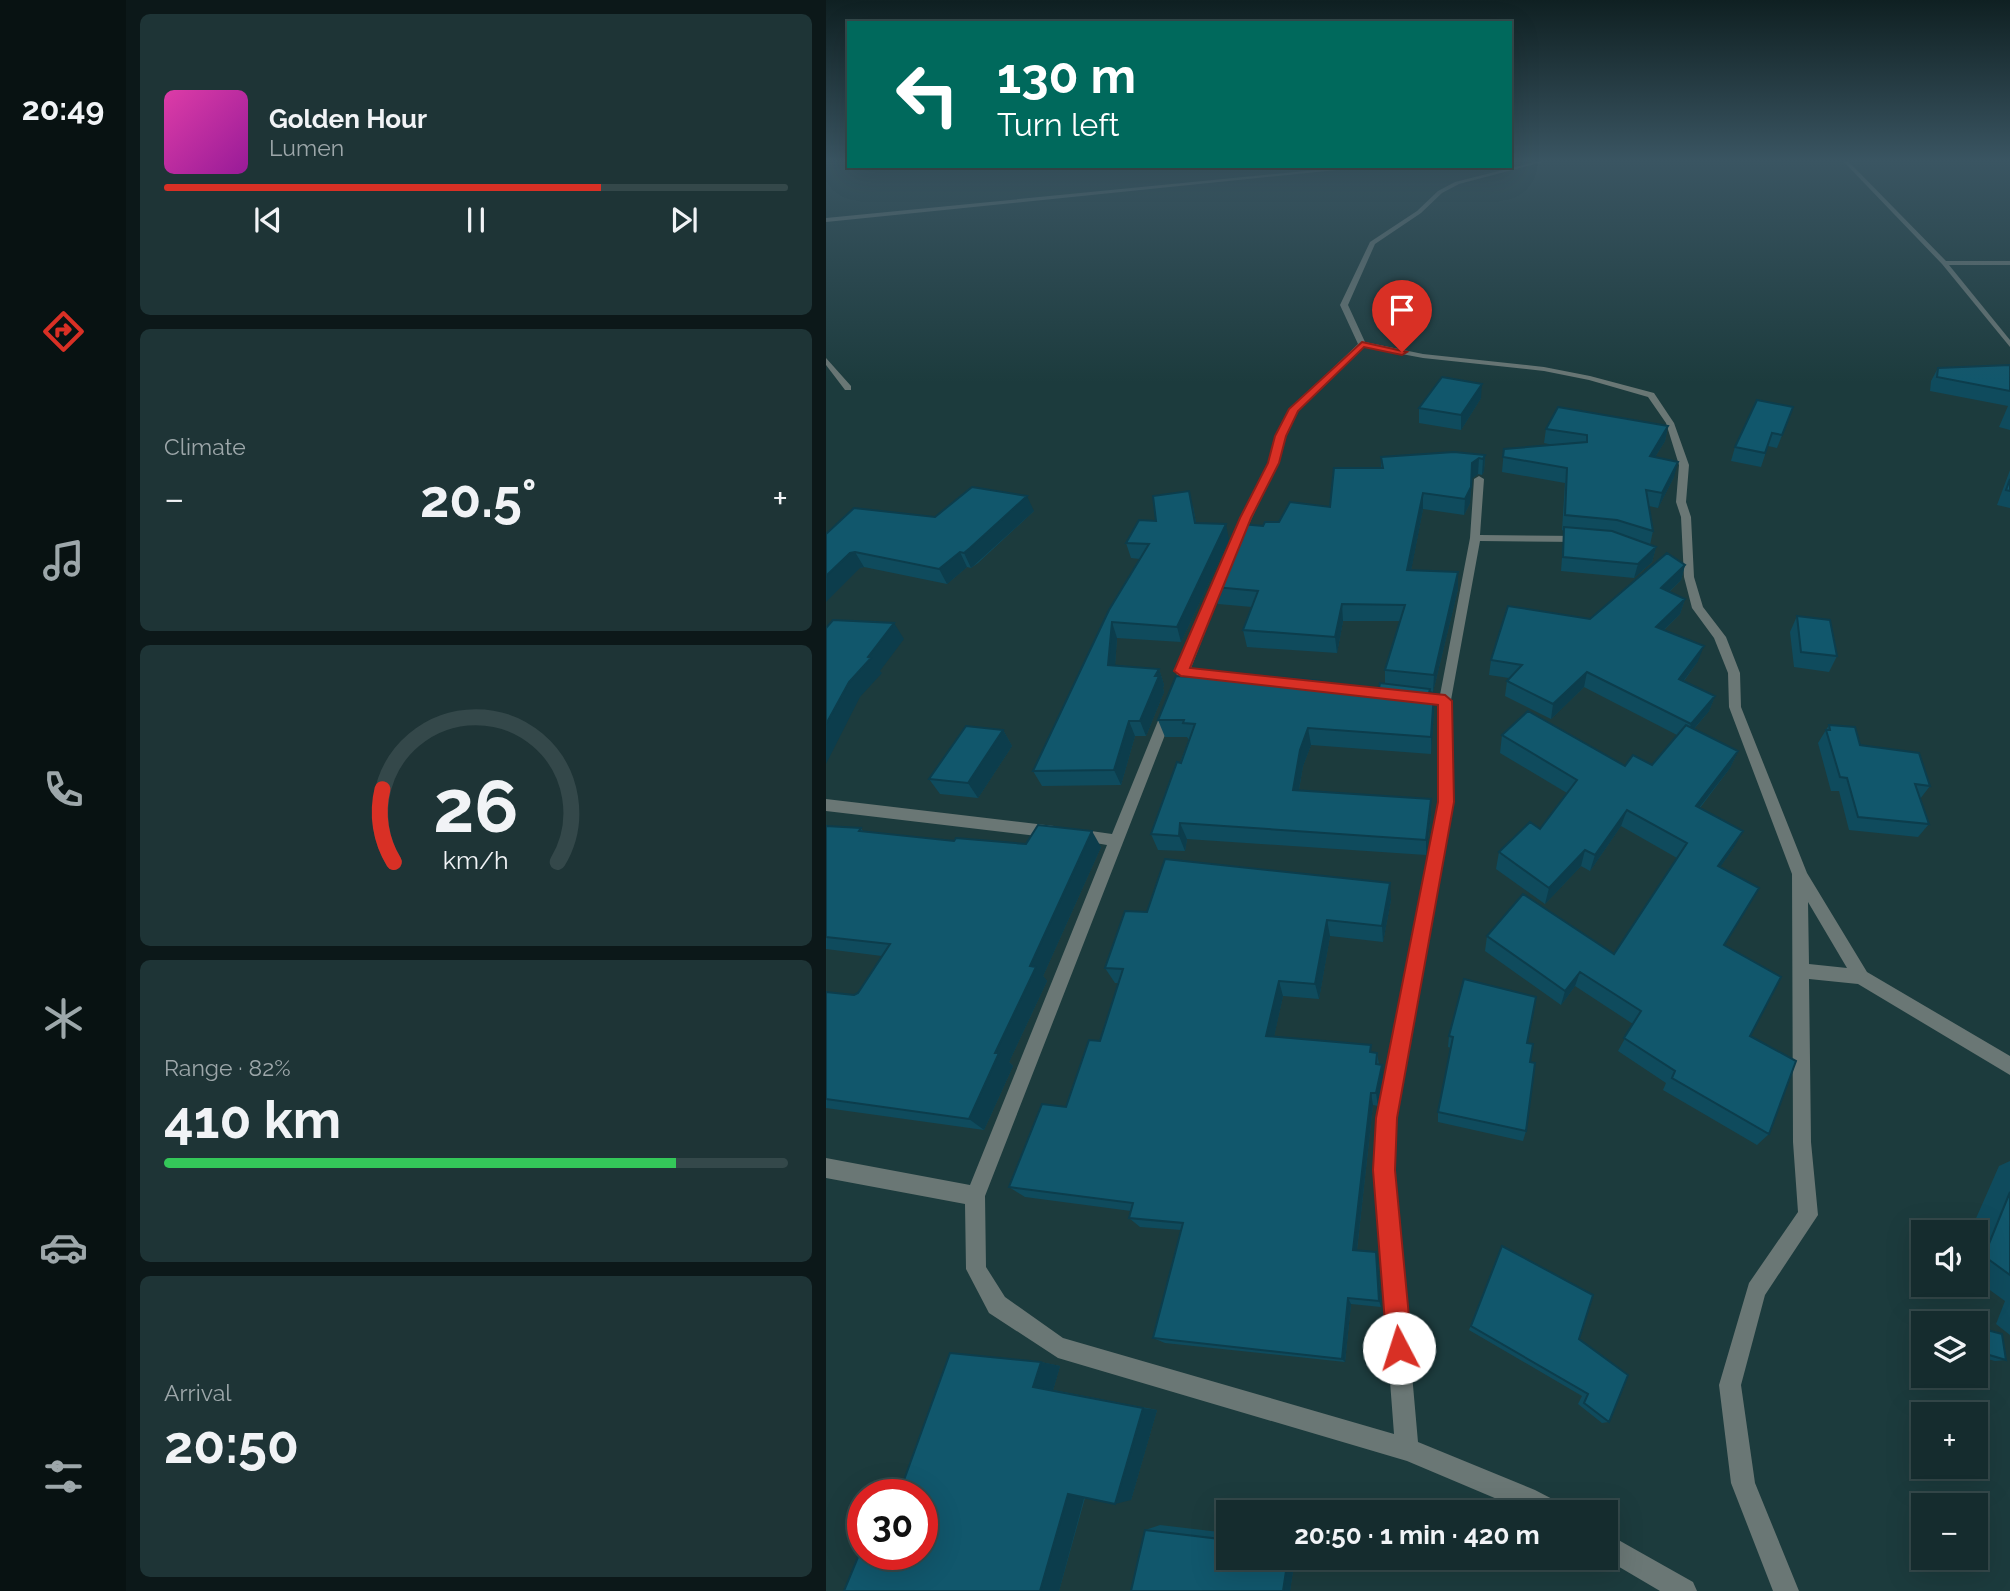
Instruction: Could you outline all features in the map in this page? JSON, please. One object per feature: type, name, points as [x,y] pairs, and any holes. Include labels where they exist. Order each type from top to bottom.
[{"type":"street","points":[[1362,344],[1344,305],[1372,243],[1384,235]]},
{"type":"street","points":[[1917,235],[1944,263],[2010,345]]},
{"type":"street","points":[[1944,263],[2010,263]]},
{"type":"street","points":[[1362,344],[1423,356],[1545,369],[1590,378],[1651,396],[1670,423],[1684,465],[1681,502],[1686,517],[1684,574],[1698,608],[1720,637],[1734,673],[1735,708],[1800,874],[1861,977]]},
{"type":"street","points":[[1362,344],[1294,409],[1280,436],[1273,463],[1246,518],[1181,671],[975,1196],[976,1269],[997,1305],[1058,1347],[1408,1449],[1530,1500]]},
{"type":"street","points":[[826,360],[848,388]]},
{"type":"street","points":[[1408,1449],[1384,1170],[1387,1118],[1446,802],[1438,700],[1475,538],[1479,479]]},
{"type":"street","points":[[1475,538],[1590,539]]},
{"type":"street","points":[[1181,671],[1292,684]]},
{"type":"street","points":[[826,805],[1114,840]]},
{"type":"street","points":[[1786,1591],[1743,1483],[1730,1385],[1756,1290],[1808,1215],[1802,1142],[1803,971],[1800,874]]},
{"type":"street","points":[[1803,971],[1861,977],[2010,1066]]},
{"type":"street","points":[[826,1168],[975,1196]]},
{"type":"street","points":[[1618,1552],[1684,1591]]},
{"type":"building","points":[[2010,365],[2010,391],[1937,377],[1938,368]]},
{"type":"building","points":[[1442,377],[1482,384],[1461,415],[1419,408]]},
{"type":"building","points":[[1757,400],[1793,407],[1782,435],[1772,433],[1765,453],[1735,447]]},
{"type":"building","points":[[1558,407],[1668,426],[1650,456],[1678,462],[1662,493],[1646,490],[1653,531],[1617,520],[1565,515],[1567,468],[1503,457],[1504,449],[1587,442],[1587,435],[1546,429]]},
{"type":"building","points":[[1454,452],[1485,455],[1483,459],[1479,458],[1472,463],[1471,487],[1465,499],[1423,493],[1407,570],[1458,572],[1434,675],[1385,670],[1405,605],[1342,604],[1335,637],[1243,630],[1258,591],[1214,587],[1241,524],[1263,526],[1265,522],[1279,522],[1290,502],[1330,507],[1334,468],[1383,468],[1381,457]]},
{"type":"building","points":[[972,487],[1027,496],[964,553],[960,552],[939,569],[855,552],[850,553],[826,576],[826,534],[854,508],[935,517]]},
{"type":"building","points":[[1189,491],[1195,523],[1226,524],[1177,627],[1112,622],[1108,665],[1159,669],[1155,676],[1159,676],[1140,721],[1129,721],[1114,770],[1033,771],[1109,610],[1149,544],[1126,543],[1139,520],[1156,521],[1153,496]]},
{"type":"building","points":[[1564,527],[1612,531],[1656,547],[1638,564],[1563,557]]},
{"type":"building","points":[[1667,553],[1685,565],[1661,588],[1685,599],[1656,627],[1704,646],[1679,679],[1715,696],[1691,724],[1587,672],[1553,704],[1507,681],[1522,665],[1491,660],[1508,606],[1590,619]]},
{"type":"building","points":[[1797,616],[1830,620],[1837,656],[1801,652]]},
{"type":"building","points":[[833,620],[894,623],[868,657],[871,658],[849,682],[826,724],[826,628]]},
{"type":"building","points":[[1176,676],[1263,680],[1264,676],[1321,681],[1320,685],[1379,688],[1380,683],[1430,689],[1429,693],[1434,693],[1431,737],[1308,728],[1300,750],[1293,790],[1431,799],[1426,840],[1180,823],[1179,836],[1151,834],[1177,762],[1181,763],[1195,724],[1183,723],[1184,720],[1158,720]]},
{"type":"building","points":[[1528,711],[1625,766],[1633,755],[1652,765],[1686,725],[1738,751],[1696,806],[1743,831],[1718,866],[1759,888],[1724,945],[1781,977],[1750,1036],[1796,1061],[1769,1134],[1672,1078],[1675,1071],[1624,1038],[1641,1011],[1580,972],[1565,991],[1487,936],[1523,894],[1614,954],[1687,843],[1627,810],[1595,855],[1585,850],[1549,888],[1499,852],[1530,822],[1540,829],[1577,780],[1502,735]]},
{"type":"building","points":[[1829,725],[1855,727],[1860,745],[1919,753],[1930,786],[1915,784],[1929,824],[1858,817],[1847,778],[1840,777],[1826,730],[1830,730]]},
{"type":"building","points":[[966,726],[1003,730],[968,783],[929,779]]},
{"type":"building","points":[[1038,825],[1092,831],[1030,966],[1036,967],[995,1053],[999,1053],[969,1119],[826,1099],[826,992],[854,995],[858,993],[890,944],[826,937],[826,826],[954,841],[956,838],[1026,844]]},
{"type":"building","points":[[1165,859],[1390,883],[1382,926],[1327,920],[1315,984],[1279,981],[1266,1036],[1371,1045],[1370,1052],[1377,1053],[1376,1064],[1382,1065],[1376,1093],[1371,1093],[1353,1250],[1376,1252],[1379,1301],[1348,1298],[1342,1359],[1153,1338],[1183,1223],[1129,1218],[1133,1203],[1009,1187],[1042,1104],[1066,1107],[1089,1040],[1100,1041],[1123,969],[1105,968],[1125,911],[1147,912]]},
{"type":"building","points":[[1464,979],[1536,997],[1527,1043],[1533,1044],[1530,1062],[1535,1063],[1526,1131],[1438,1112],[1453,1037],[1449,1036]]},
{"type":"building","points":[[2010,1192],[2010,1275],[1988,1259],[1988,1246]]},
{"type":"building","points":[[1502,1246],[1593,1295],[1579,1339],[1628,1375],[1609,1422],[1584,1403],[1588,1394],[1471,1326]]},
{"type":"building","points":[[1988,1330],[2002,1334],[2006,1360],[1988,1355]]},
{"type":"building","points":[[950,1353],[1041,1362],[1033,1387],[1143,1408],[1115,1504],[1068,1494],[1040,1591],[844,1591],[853,1570],[938,1570],[938,1479],[904,1479]]},
{"type":"building","points":[[1145,1530],[1216,1539],[1216,1570],[1286,1570],[1283,1591],[1131,1591]]},
{"type":"route","points":[[1399,1348],[1384,1170],[1387,1118],[1446,802],[1445,701],[1181,671],[1246,518],[1273,463],[1280,436],[1294,409],[1362,344],[1402,352]]}]
